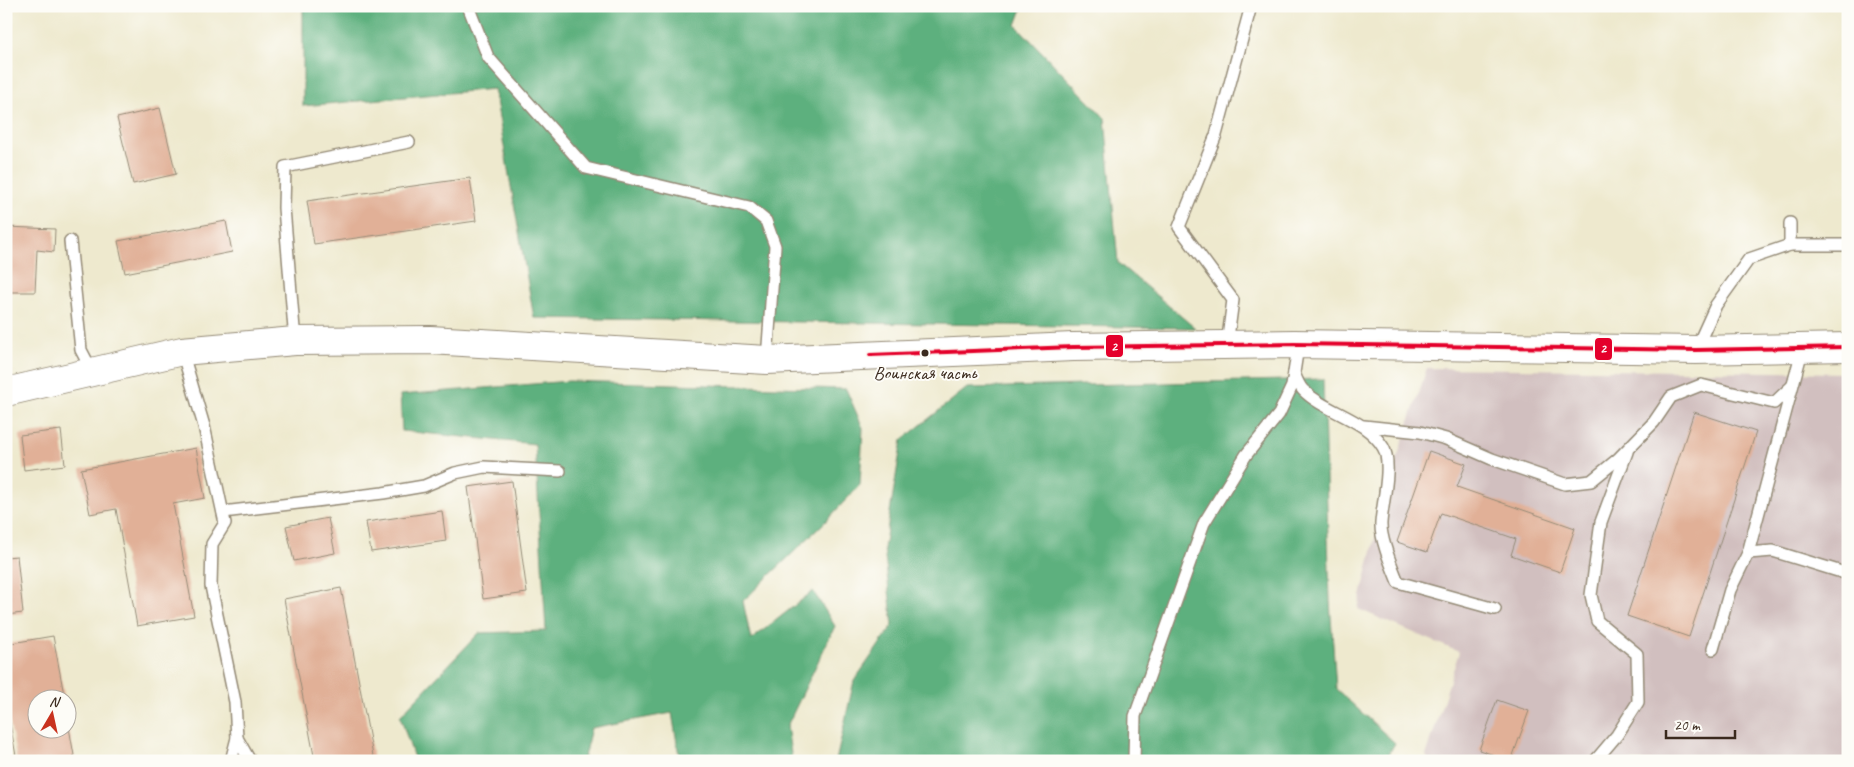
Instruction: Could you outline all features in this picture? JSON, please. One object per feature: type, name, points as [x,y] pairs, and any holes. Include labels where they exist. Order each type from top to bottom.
[{"type":"street","points":[[6,392],[182,352],[295,341],[430,340],[767,360],[1073,347],[1294,344],[1696,350],[1803,347],[1848,348]]},
{"type":"lane","points":[[468,6],[488,57],[586,168],[750,207],[766,220],[775,246],[767,360]]},
{"type":"lane","points":[[1227,345],[1233,300],[1179,227],[1216,134],[1251,6]]},
{"type":"lane","points":[[295,341],[284,208],[285,167],[409,142]]},
{"type":"lane","points":[[1790,223],[1790,245]]},
{"type":"lane","points":[[70,241],[81,350],[92,372]]},
{"type":"lane","points":[[1696,350],[1716,305],[1749,259],[1790,245],[1848,245]]},
{"type":"lane","points":[[1134,761],[1135,716],[1204,522],[1246,455],[1279,414],[1292,386],[1297,354],[1294,344]]},
{"type":"lane","points":[[1714,649],[1730,590],[1748,553],[1803,347]]},
{"type":"lane","points":[[182,352],[204,426],[225,523],[212,544],[212,586],[235,702],[237,738],[231,761]]},
{"type":"lane","points":[[1294,373],[1301,389],[1331,410],[1364,426],[1420,432],[1446,439],[1492,459],[1565,484],[1591,481],[1629,448],[1654,422],[1671,397],[1700,385],[1774,403],[1792,386]]},
{"type":"lane","points":[[1364,426],[1384,448],[1387,488],[1381,524],[1391,564],[1398,582],[1494,609]]},
{"type":"lane","points":[[1595,761],[1616,735],[1638,702],[1637,654],[1597,621],[1591,595],[1601,522],[1629,448]]},
{"type":"lane","points":[[223,512],[383,493],[424,486],[455,473],[484,467],[560,471]]},
{"type":"lane","points":[[1748,553],[1773,551],[1848,574]]},
{"type":"lane","points":[[237,738],[250,761]]},
{"type":"shaded area","points":[[1427,368],[1848,373],[1848,761],[1429,761],[1426,756],[1459,652],[1358,609],[1387,488]]},
{"type":"green space","points":[[303,6],[1023,6],[1016,25],[1105,118],[1118,263],[1195,328],[534,318],[494,89],[303,106]]},
{"type":"green space","points":[[1323,379],[1330,601],[1336,689],[1395,743],[1385,761],[836,761],[854,681],[893,625],[884,548],[902,440],[967,388]]},
{"type":"green space","points":[[569,381],[846,389],[863,428],[860,485],[825,522],[743,601],[751,640],[813,591],[835,626],[787,726],[792,761],[680,761],[672,713],[591,728],[583,761],[415,761],[400,716],[479,633],[546,631],[535,444],[402,431],[400,395]]},
{"type":"building","points":[[160,108],[176,174],[133,184],[117,118]]},
{"type":"building","points":[[470,178],[476,221],[314,244],[307,201]]},
{"type":"building","points":[[226,221],[232,252],[125,273],[118,241]]},
{"type":"building","points":[[6,227],[55,229],[54,252],[37,250],[35,292],[6,292]]},
{"type":"building","points":[[1694,412],[1756,432],[1689,637],[1627,616]]},
{"type":"building","points":[[61,430],[65,465],[24,470],[20,435]]},
{"type":"building","points":[[196,448],[205,498],[173,504],[194,616],[137,626],[116,509],[90,514],[81,469]]},
{"type":"building","points":[[1429,451],[1466,464],[1457,487],[1575,528],[1560,572],[1511,555],[1516,539],[1441,513],[1427,552],[1397,542]]},
{"type":"building","points":[[512,481],[527,593],[483,599],[468,487]]},
{"type":"building","points":[[442,511],[446,541],[371,552],[366,522]]},
{"type":"building","points":[[328,518],[335,553],[294,561],[286,526]]},
{"type":"building","points":[[17,556],[23,613],[6,615],[6,557]]},
{"type":"building","points":[[341,588],[374,761],[315,761],[284,599]]},
{"type":"building","points":[[53,636],[63,690],[28,690],[28,740],[71,740],[75,761],[17,761],[6,702],[6,644]]},
{"type":"building","points":[[1497,700],[1529,711],[1511,761],[1492,761],[1494,755],[1479,750]]},
{"type":"transit line","name":"2","points":[[870,355],[1073,347],[1294,344],[1696,350],[1848,347]]},
{"type":"place","name":"Воинская часть","points":[[925,353]]}]
